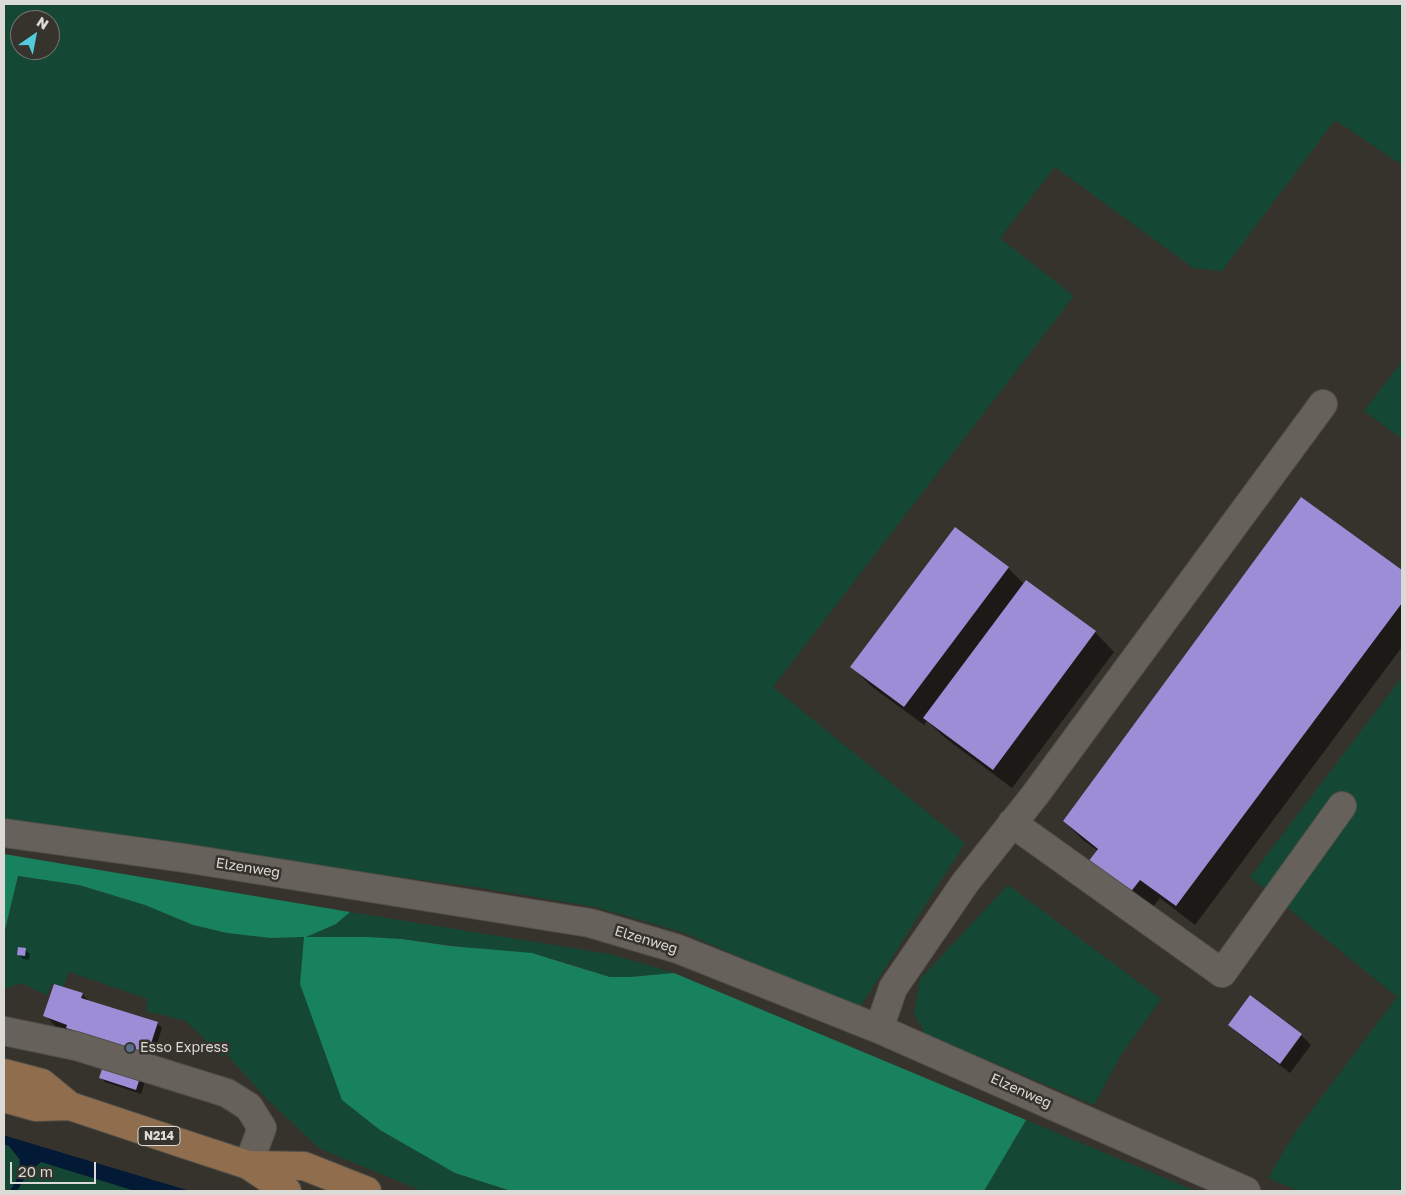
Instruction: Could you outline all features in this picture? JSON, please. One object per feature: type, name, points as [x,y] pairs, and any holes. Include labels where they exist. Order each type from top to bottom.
[{"type":"main road","name":"N214","points":[[4,1072],[42,1083],[70,1106]]},
{"type":"main road","name":"N214","points":[[4,1098],[36,1107],[70,1106],[248,1165],[288,1191]]},
{"type":"main road","name":"N214","points":[[248,1165],[304,1166],[368,1191]]},
{"type":"street","points":[[879,1029],[893,988],[965,883],[1041,787],[1323,404]]},
{"type":"street","points":[[1012,823],[1222,973],[1342,806]]},
{"type":"street","name":"Elzenweg","points":[[4,833],[184,858],[590,923],[678,949],[879,1029],[1246,1191]]},
{"type":"street","points":[[4,1031],[76,1046],[227,1093],[249,1107],[262,1128],[248,1165]]},
{"type":"green space","points":[[4,4],[1402,4],[1402,165],[1335,120],[1222,271],[1193,268],[1055,167],[1000,238],[1074,296],[773,687],[965,843],[859,1009],[685,933],[595,907],[476,887],[184,849],[4,819]]},
{"type":"green space","points":[[1402,361],[1402,439],[1364,411]]},
{"type":"green space","points":[[1402,677],[1402,1191],[1299,1191],[1268,1178],[1296,1131],[1397,997],[1250,877]]},
{"type":"green space","points":[[4,854],[350,912],[336,924],[306,937],[402,939],[451,946],[532,953],[610,977],[674,973],[1026,1120],[984,1191],[511,1191],[455,1173],[380,1130],[342,1100],[300,984],[304,937],[270,938],[227,933],[193,925],[145,905],[79,885],[18,876],[4,934]]},
{"type":"green space","points":[[18,876],[79,885],[145,905],[193,925],[227,933],[270,938],[304,937],[455,1173],[511,1191],[422,1191],[320,1149],[266,1098],[226,1054],[222,1057],[186,1021],[146,1011],[148,999],[69,972],[63,987],[52,983],[47,995],[21,983],[4,989],[4,934]]},
{"type":"green space","points":[[1008,885],[1161,999],[1121,1055],[1094,1105],[925,1034],[914,1013],[920,979]]},
{"type":"green space","points":[[350,912],[610,954],[674,973],[610,977],[551,958],[402,939],[304,937],[336,924]]},
{"type":"green space","points":[[1026,1120],[1196,1191],[984,1191]]},
{"type":"green space","points":[[4,1144],[9,1146],[20,1160],[19,1175],[10,1191],[4,1191]]},
{"type":"green space","points":[[41,1161],[135,1191],[17,1191],[26,1176]]},
{"type":"water","points":[[4,1136],[190,1191],[135,1191],[41,1162],[26,1176],[17,1191],[10,1191],[19,1175],[20,1160],[9,1146],[4,1144]]},
{"type":"building","points":[[1301,497],[1402,570],[1402,603],[1176,906],[1140,880],[1129,894],[1088,862],[1098,849],[1063,821]]},
{"type":"building","points":[[955,527],[1009,567],[904,707],[850,667]]},
{"type":"building","points":[[1026,580],[1096,631],[993,770],[923,718]]},
{"type":"building","points":[[18,947],[26,948],[25,956],[17,955]]},
{"type":"building","points":[[54,984],[83,993],[81,998],[158,1022],[136,1090],[99,1078],[111,1042],[66,1028],[67,1025],[43,1016]]},
{"type":"building","points":[[1250,995],[1302,1034],[1280,1064],[1228,1025]]},
{"type":"place","name":"Esso Express","points":[[130,1048]]}]
